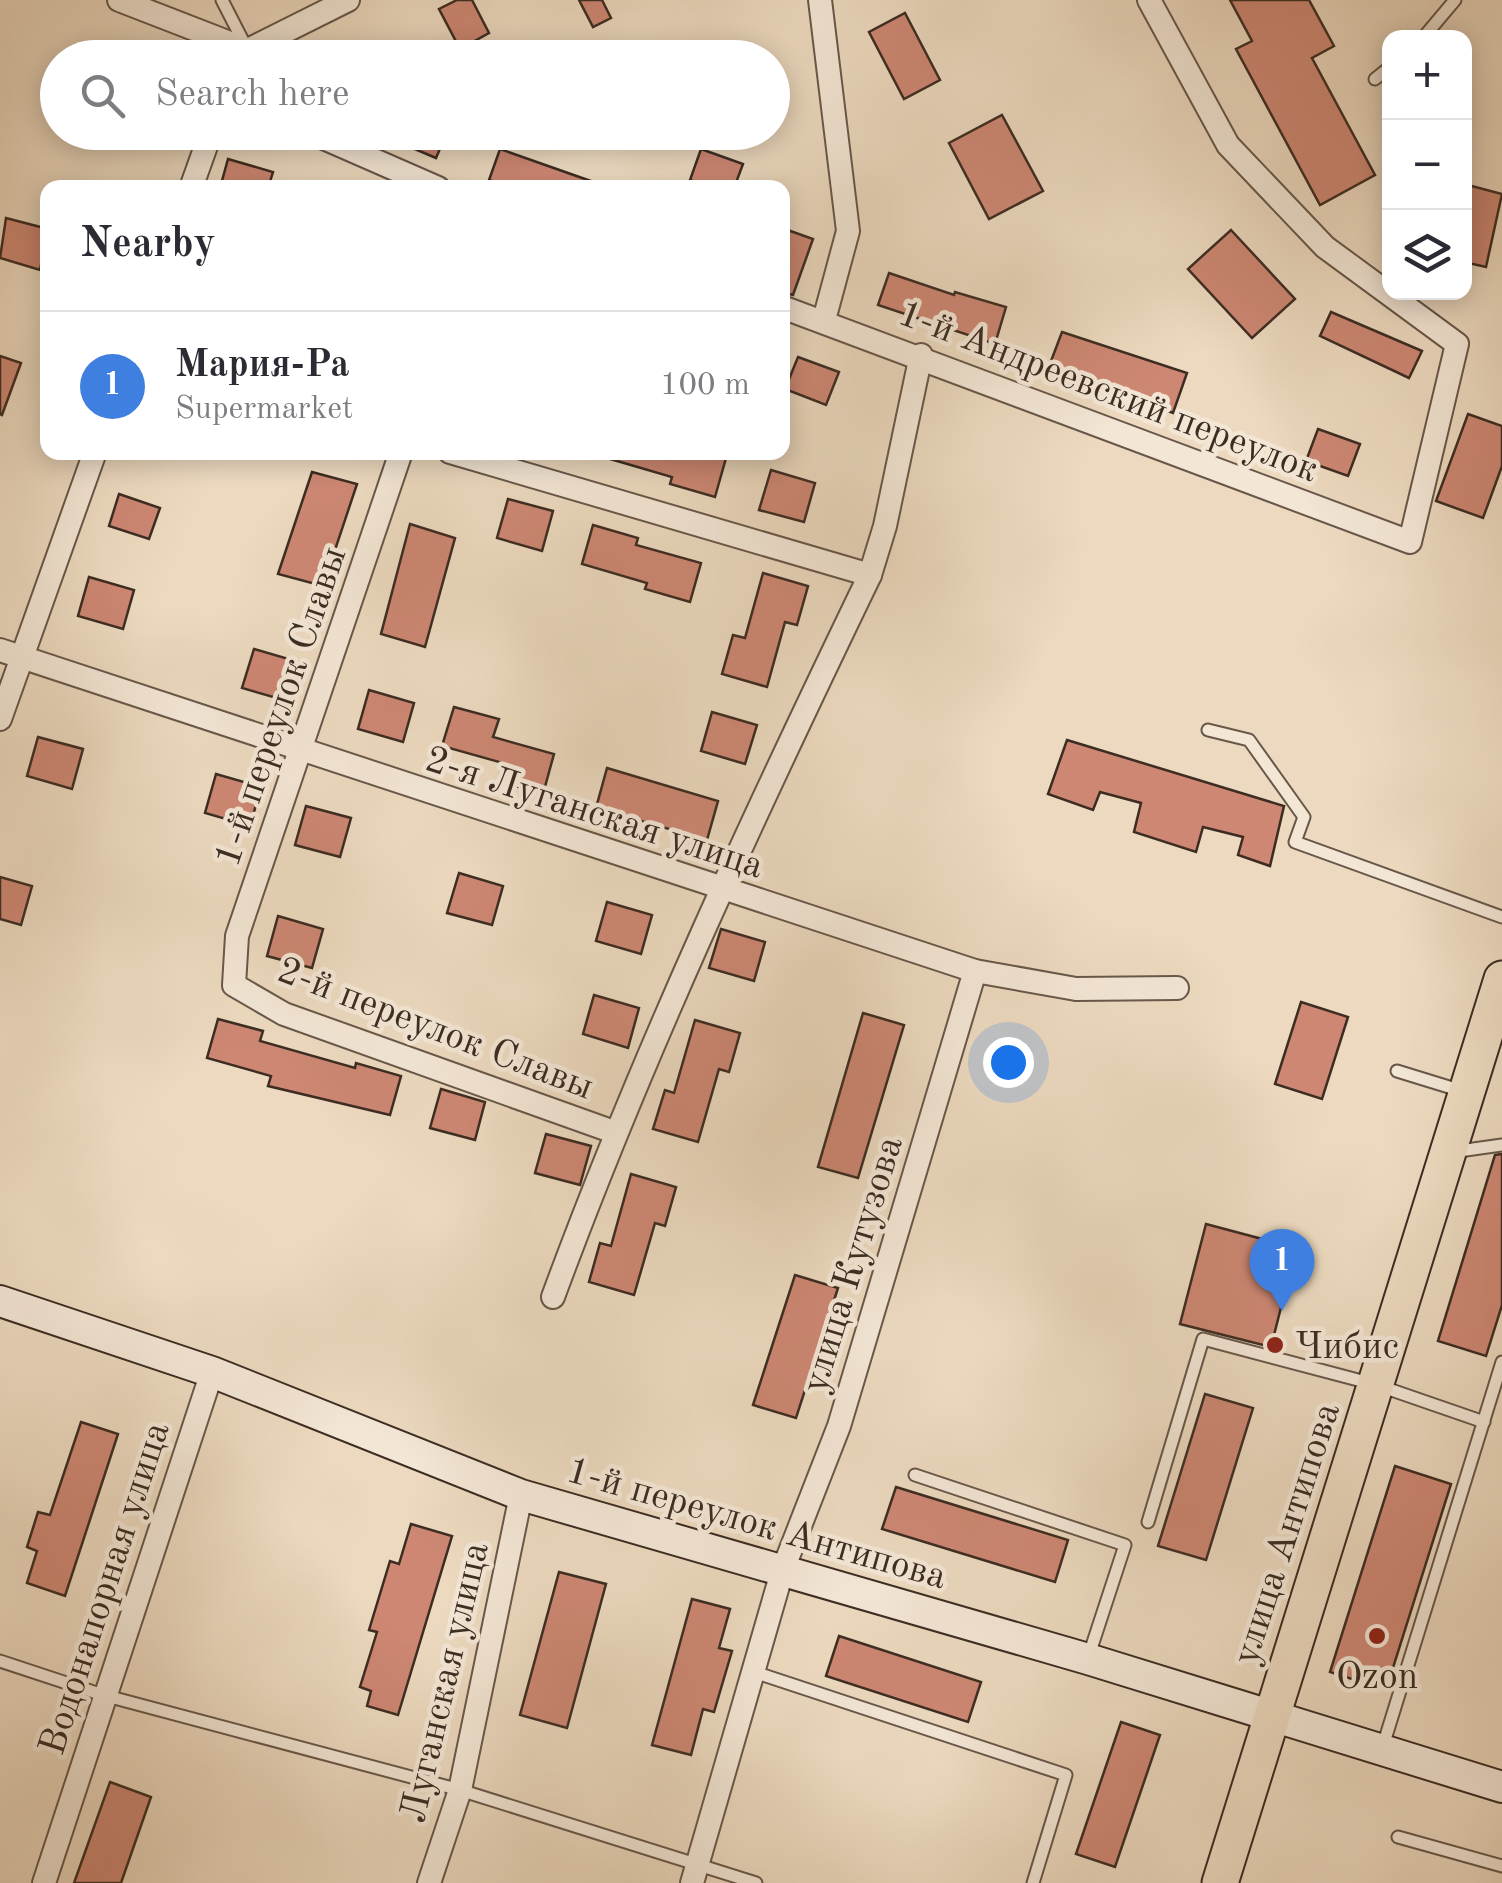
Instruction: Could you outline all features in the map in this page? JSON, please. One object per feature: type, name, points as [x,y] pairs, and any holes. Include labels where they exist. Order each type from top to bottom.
[{"type":"main road","name":"улица Антипова","points":[[1220,1883],[1502,979]]},
{"type":"main road","name":"1-й переулок Антипова","points":[[0,1301],[212,1372],[521,1495],[1088,1658],[1502,1787]]},
{"type":"street","points":[[119,0],[213,40]]},
{"type":"street","points":[[275,40],[348,0]]},
{"type":"street","points":[[820,0],[848,230],[824,320]]},
{"type":"street","name":"1-й Андреевский переулок","points":[[790,309],[921,355],[1410,542],[1457,344],[1325,247],[1228,145],[1150,0]]},
{"type":"street","points":[[194,180],[205,150]]},
{"type":"street","points":[[351,150],[420,180]]},
{"type":"street","name":"2-й переулок Славы","points":[[553,1297],[614,1132],[718,890],[870,576],[886,526],[921,355]]},
{"type":"street","points":[[0,719],[11,654],[92,460]]},
{"type":"street","name":"1-й переулок Славы","points":[[234,985],[238,936],[398,460]]},
{"type":"street","points":[[477,460],[870,576]]},
{"type":"street","name":"2-я Луганская улица","points":[[11,654],[718,890],[976,971],[1076,989],[1177,988]]},
{"type":"street","name":"улица Кутузова","points":[[694,1875],[782,1572],[839,1426],[976,971]]},
{"type":"street","name":"2-й переулок Славы","points":[[234,985],[284,1014],[614,1132]]},
{"type":"street","name":"Водонапорная улица","points":[[44,1883],[212,1372]]},
{"type":"street","name":"Луганская улица","points":[[429,1883],[460,1790],[521,1495]]},
{"type":"lane","points":[[222,0],[241,40]]},
{"type":"lane","points":[[1429,30],[1455,0]]},
{"type":"lane","points":[[1374,80],[1382,74]]},
{"type":"lane","points":[[1208,730],[1249,740],[1287,787],[1304,816],[1295,842],[1502,917]]},
{"type":"lane","points":[[1397,1071],[1466,1093]]},
{"type":"lane","points":[[1446,1153],[1502,1145]]},
{"type":"lane","points":[[1148,1522],[1202,1339],[1377,1385],[1484,1422]]},
{"type":"lane","points":[[1382,1749],[1502,1362]]},
{"type":"lane","points":[[914,1475],[1125,1545],[1088,1658]]},
{"type":"lane","points":[[0,1661],[103,1695],[460,1790],[694,1875],[756,1883]]},
{"type":"lane","points":[[754,1672],[1066,1775],[1033,1883]]},
{"type":"lane","points":[[1398,1836],[1502,1867]]},
{"type":"building","points":[[457,0],[472,0],[489,33],[476,40],[455,40],[439,9]]},
{"type":"building","points":[[579,0],[602,0],[611,18],[593,27]]},
{"type":"building","points":[[1230,0],[1309,0],[1334,46],[1312,58],[1375,175],[1320,205],[1236,49],[1252,41]]},
{"type":"building","points":[[905,13],[940,80],[904,99],[869,32]]},
{"type":"building","points":[[1002,115],[1043,191],[989,219],[949,143]]},
{"type":"building","points":[[417,150],[439,150],[436,158]]},
{"type":"building","points":[[503,150],[588,180],[489,180]]},
{"type":"building","points":[[701,150],[743,164],[737,180],[690,180]]},
{"type":"building","points":[[228,159],[273,172],[270,180],[222,180]]},
{"type":"building","points":[[1472,186],[1502,194],[1486,267],[1472,264]]},
{"type":"building","points":[[6,218],[40,227],[40,270],[0,258]]},
{"type":"building","points":[[1231,230],[1295,299],[1252,338],[1188,269]]},
{"type":"building","points":[[790,231],[813,239],[793,295],[790,294]]},
{"type":"building","points":[[889,273],[1006,307],[995,344],[878,305]]},
{"type":"building","points":[[1331,312],[1422,351],[1409,378],[1320,336]]},
{"type":"building","points":[[1062,332],[1187,373],[1173,413],[1048,369]]},
{"type":"building","points":[[0,356],[21,363],[2,415],[0,414]]},
{"type":"building","points":[[798,357],[839,372],[826,405],[790,391],[790,377]]},
{"type":"building","points":[[1468,414],[1502,426],[1502,466],[1483,518],[1436,501]]},
{"type":"building","points":[[1318,429],[1360,444],[1348,476],[1306,461]]},
{"type":"building","points":[[614,460],[725,460],[715,497],[670,484],[672,477]]},
{"type":"building","points":[[771,470],[815,483],[804,522],[759,510]]},
{"type":"building","points":[[312,472],[357,484],[323,586],[278,574]]},
{"type":"building","points":[[119,494],[160,508],[149,539],[109,526]]},
{"type":"building","points":[[508,499],[553,511],[542,551],[497,538]]},
{"type":"building","points":[[410,524],[455,538],[425,647],[381,634]]},
{"type":"building","points":[[593,525],[638,538],[636,545],[701,563],[690,602],[645,589],[647,583],[582,564]]},
{"type":"building","points":[[763,573],[808,586],[797,625],[785,622],[767,687],[722,674],[733,635],[745,638]]},
{"type":"building","points":[[89,577],[134,590],[123,629],[78,616]]},
{"type":"building","points":[[254,649],[299,662],[287,701],[242,688]]},
{"type":"building","points":[[369,690],[414,703],[403,742],[358,729]]},
{"type":"building","points":[[454,707],[499,719],[493,737],[554,754],[543,794],[498,781],[503,763],[442,746]]},
{"type":"building","points":[[712,712],[757,725],[745,764],[701,751]]},
{"type":"building","points":[[38,737],[83,749],[72,789],[27,776]]},
{"type":"building","points":[[1067,740],[1284,806],[1270,866],[1238,855],[1243,837],[1203,827],[1196,852],[1134,832],[1141,803],[1100,792],[1093,810],[1048,794]]},
{"type":"building","points":[[607,768],[718,801],[707,840],[596,808]]},
{"type":"building","points":[[216,774],[261,787],[250,826],[205,813]]},
{"type":"building","points":[[306,806],[351,818],[340,857],[295,845]]},
{"type":"building","points":[[459,873],[503,886],[492,925],[447,913]]},
{"type":"building","points":[[0,877],[32,886],[21,925],[0,919]]},
{"type":"building","points":[[607,902],[652,915],[641,954],[596,941]]},
{"type":"building","points":[[278,916],[323,929],[312,968],[267,956]]},
{"type":"building","points":[[721,929],[765,942],[754,981],[709,968]]},
{"type":"building","points":[[594,995],[639,1008],[628,1048],[583,1034]]},
{"type":"building","points":[[1301,1002],[1348,1017],[1322,1099],[1275,1084]]},
{"type":"building","points":[[863,1013],[904,1025],[858,1178],[818,1167]]},
{"type":"building","points":[[218,1019],[263,1031],[260,1041],[355,1068],[356,1063],[401,1076],[390,1115],[268,1086],[271,1076],[207,1058]]},
{"type":"building","points":[[695,1020],[740,1033],[729,1072],[719,1069],[698,1142],[653,1129],[665,1090],[674,1093]]},
{"type":"building","points":[[441,1089],[485,1102],[475,1140],[430,1128]]},
{"type":"building","points":[[546,1134],[591,1146],[580,1185],[535,1173]]},
{"type":"building","points":[[1502,1154],[1502,1305],[1486,1356],[1438,1341],[1495,1155]]},
{"type":"building","points":[[631,1174],[676,1187],[665,1226],[655,1223],[634,1295],[589,1282],[600,1243],[611,1246]]},
{"type":"building","points":[[1206,1224],[1296,1248],[1271,1347],[1180,1324]]},
{"type":"building","points":[[795,1275],[838,1288],[796,1418],[753,1405]]},
{"type":"building","points":[[1205,1394],[1253,1408],[1206,1560],[1158,1546]]},
{"type":"building","points":[[81,1422],[118,1434],[65,1596],[27,1583],[37,1551],[27,1547],[38,1512],[50,1515]]},
{"type":"building","points":[[1395,1466],[1451,1484],[1386,1690],[1330,1672]]},
{"type":"building","points":[[896,1487],[1068,1540],[1055,1582],[882,1529]]},
{"type":"building","points":[[411,1524],[452,1536],[398,1715],[367,1706],[371,1691],[360,1687],[377,1632],[369,1630],[390,1561],[399,1564]]},
{"type":"building","points":[[559,1572],[606,1584],[567,1728],[520,1715]]},
{"type":"building","points":[[692,1599],[730,1609],[719,1648],[732,1651],[714,1712],[703,1709],[691,1755],[652,1745]]},
{"type":"building","points":[[839,1636],[981,1682],[968,1722],[826,1676]]},
{"type":"building","points":[[1121,1722],[1160,1735],[1115,1867],[1076,1854]]},
{"type":"building","points":[[110,1782],[151,1797],[121,1883],[74,1883]]},
{"type":"place","name":"Мария-Ра","points":[[1282,1311]]},
{"type":"place","name":"Чибис","points":[[1275,1345]]},
{"type":"place","name":"Ozon","points":[[1377,1636]]}]
